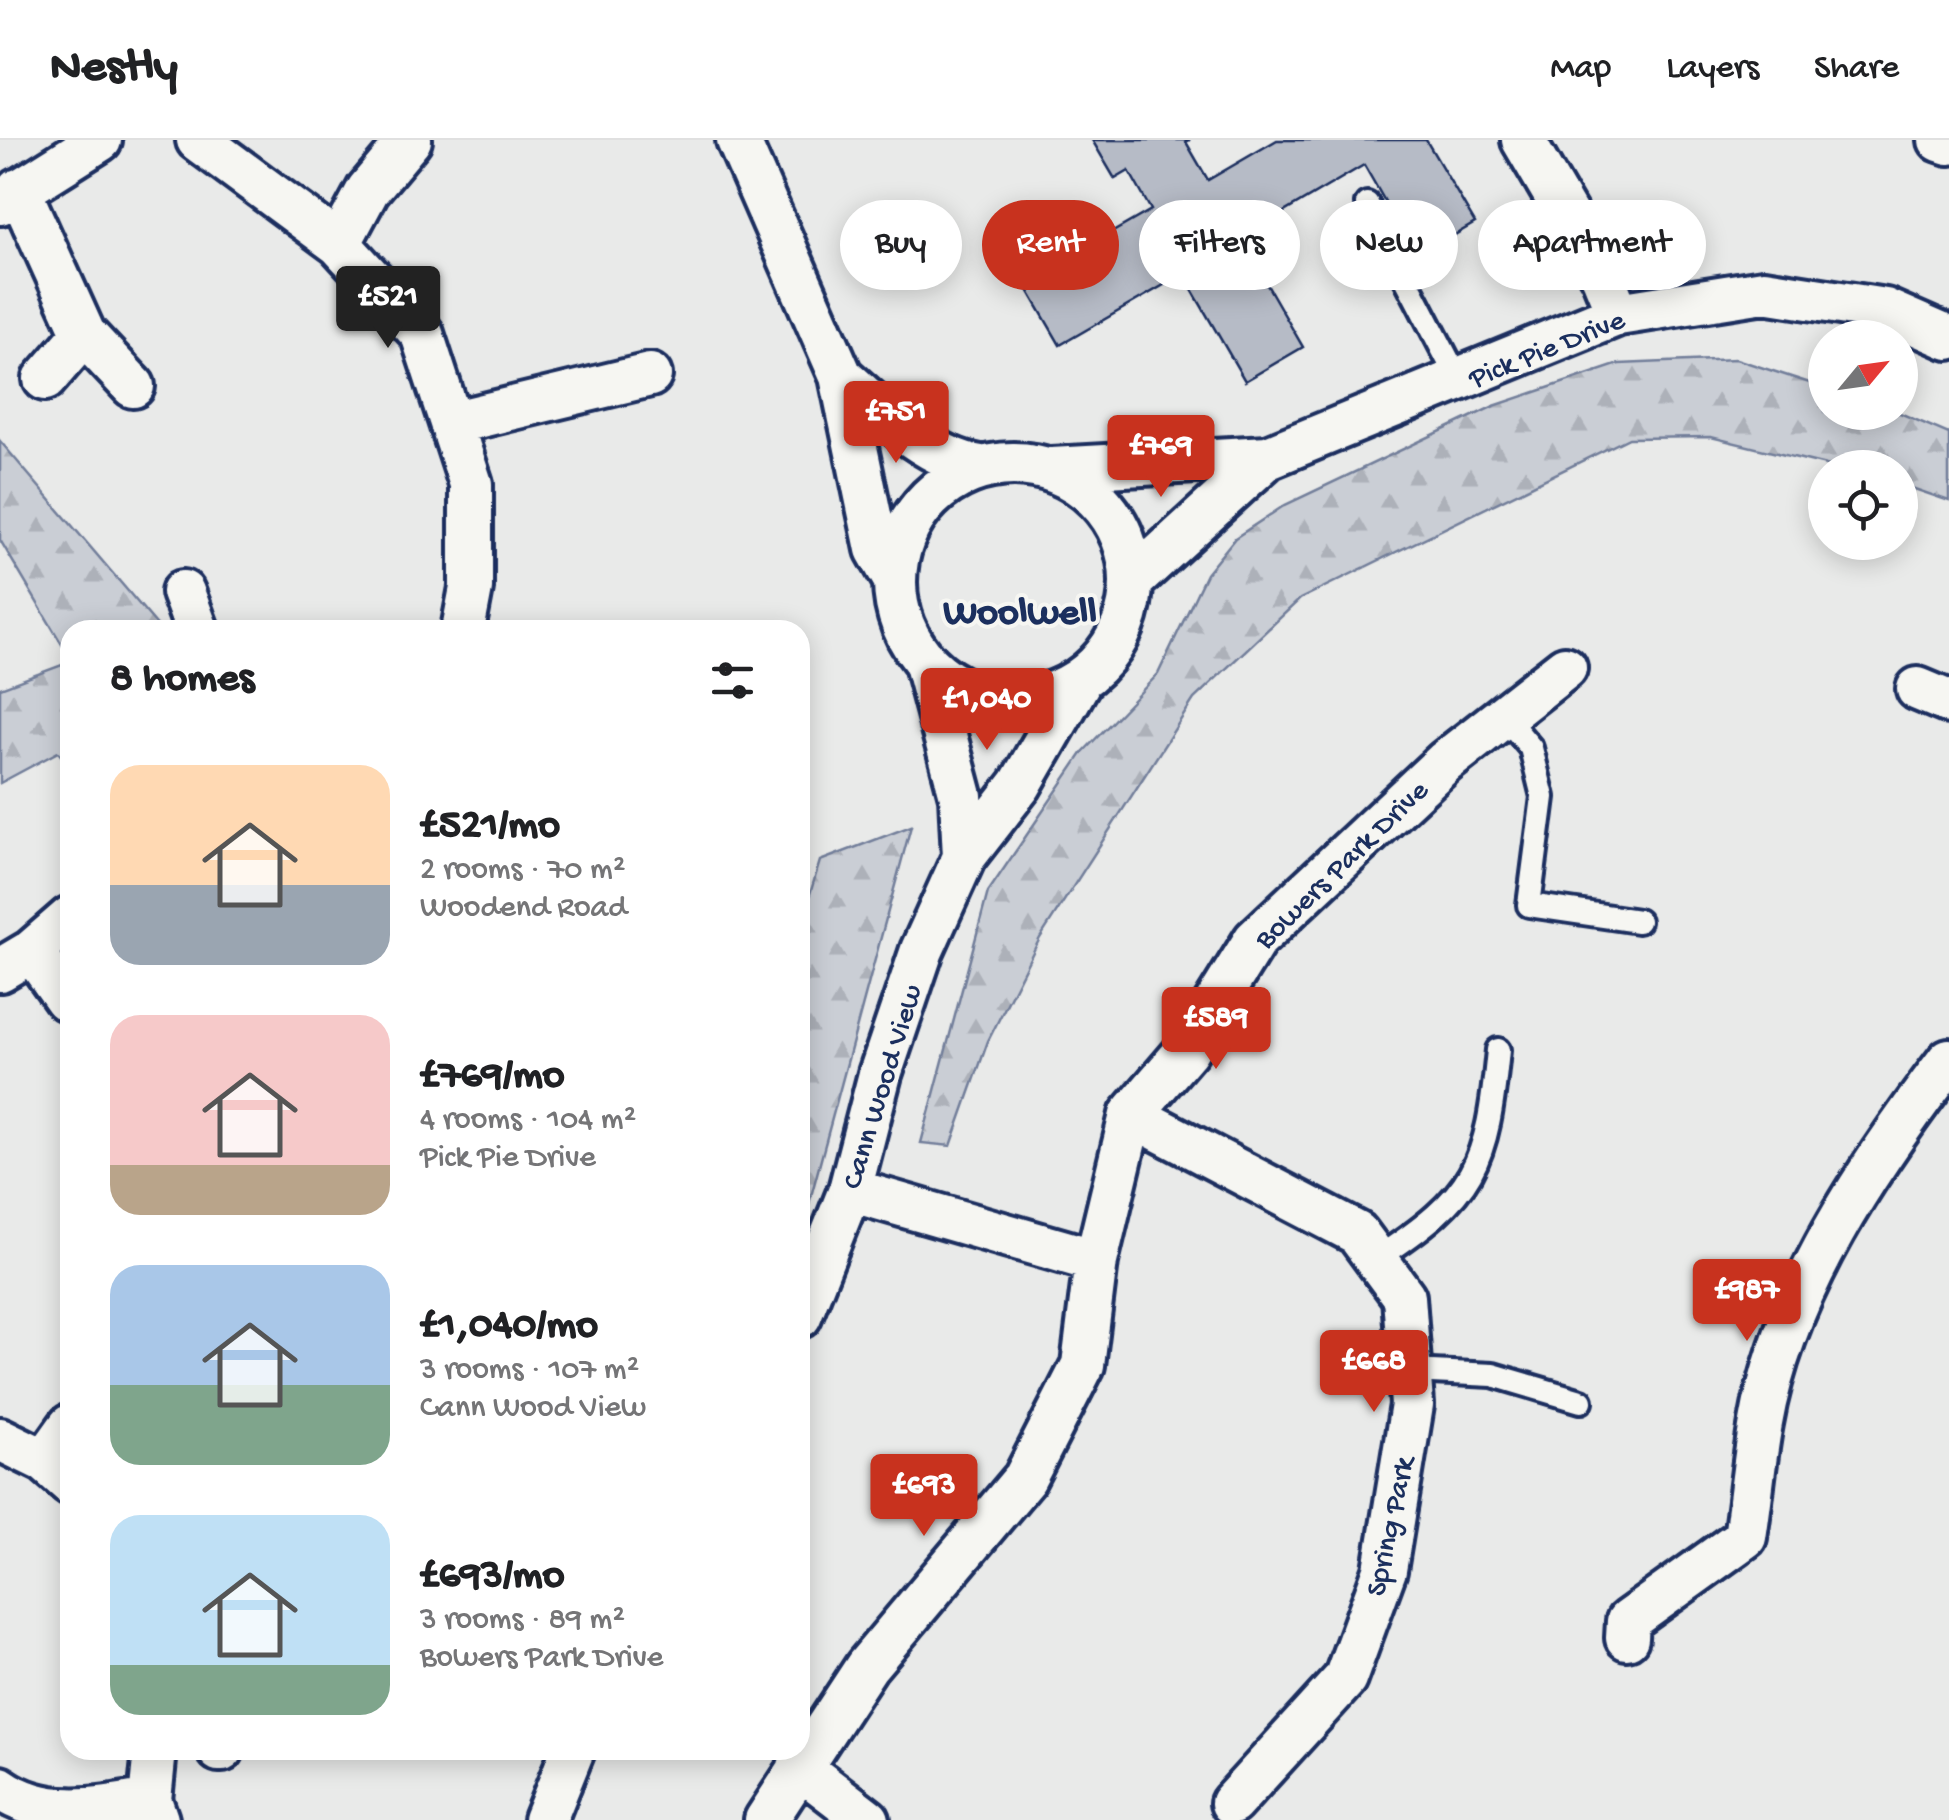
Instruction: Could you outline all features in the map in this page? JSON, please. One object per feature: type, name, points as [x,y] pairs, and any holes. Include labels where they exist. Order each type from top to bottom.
[{"type":"street","points":[[100,140],[9,196],[84,334],[134,386]]},
{"type":"street","points":[[198,140],[339,244],[422,334],[471,484],[471,588],[466,620]]},
{"type":"street","points":[[339,244],[368,190],[410,140]]},
{"type":"street","points":[[738,140],[841,376],[877,549],[893,577],[901,624],[926,664],[968,691],[1018,701],[1052,694],[1081,679],[1108,653],[1125,620],[1131,582],[1126,546],[1110,514],[1085,487],[1052,469],[1016,462],[980,466],[954,462],[898,426],[841,376]]},
{"type":"street","points":[[1523,140],[1603,277],[1618,314]]},
{"type":"street","points":[[1940,140],[1949,143]]},
{"type":"street","name":"Pick Pie Drive","points":[[1052,469],[1268,458],[1618,314],[1764,291],[1886,310],[1949,338]]},
{"type":"street","points":[[45,379],[84,334]]},
{"type":"street","points":[[451,422],[650,375]]},
{"type":"street","name":"Pick Pie Drive","points":[[1131,582],[1268,458]]},
{"type":"street","points":[[893,577],[905,530],[936,490],[980,466]]},
{"type":"street","name":"Cann Wood View","points":[[926,664],[962,796],[964,856]]},
{"type":"street","name":"Bowers Park Drive","points":[[810,1750],[867,1666],[1024,1478],[1083,1365],[1096,1260],[1130,1116],[1187,1050],[1254,940],[1445,762],[1565,668]]},
{"type":"street","name":"Cann Wood View","points":[[810,1291],[850,1190],[880,1074],[922,950],[964,856],[1020,785],[1081,679]]},
{"type":"street","points":[[60,926],[16,961],[60,994]]},
{"type":"street","points":[[1626,1638],[1628,1621],[1745,1537],[1761,1423],[1796,1308],[1836,1224],[1946,1069]]},
{"type":"street","name":"Spring Park","points":[[1130,1116],[1357,1232],[1404,1297],[1412,1405],[1385,1570],[1345,1679],[1232,1803]]},
{"type":"street","points":[[850,1190],[1096,1260]]},
{"type":"street","points":[[0,1439],[58,1472]]},
{"type":"street","points":[[0,1788],[19,1802],[83,1813],[154,1810],[156,1760]]},
{"type":"street","points":[[545,1820],[569,1760]]},
{"type":"street","name":"Bowers Park Drive","points":[[766,1820],[803,1760]]},
{"type":"street","points":[[799,1766],[868,1820]]},
{"type":"lane","points":[[1412,290],[1459,381]]},
{"type":"lane","points":[[1504,716],[1531,748],[1543,797],[1529,905],[1638,922]]},
{"type":"lane","points":[[1376,1259],[1453,1201],[1481,1159],[1492,1110],[1498,1050]]},
{"type":"lane","points":[[1411,1371],[1493,1375],[1581,1402]]},
{"type":"green space","points":[[1736,359],[1808,382],[1808,430],[1918,430],[1918,421],[1949,434],[1949,501],[1918,490],[1918,450],[1808,450],[1808,461],[1711,437],[1629,438],[1300,599],[1194,699],[1040,938],[988,1041],[951,1146],[921,1143],[988,892],[1083,752],[1158,674],[1206,574],[1235,538],[1285,505],[1494,406],[1619,364]]},
{"type":"green space","points":[[0,441],[152,620],[60,620],[60,641],[0,540]]},
{"type":"green space","points":[[60,666],[60,754],[0,783],[0,688]]},
{"type":"green space","points":[[911,826],[810,1200],[810,894],[820,861]]},
{"type":"building","points":[[1092,140],[1190,140],[1186,142],[1208,180],[1277,140],[1426,140],[1475,223],[1458,233],[1458,200],[1384,200],[1364,165],[1300,203],[1145,200],[1129,171],[1115,179]]},
{"type":"building","points":[[1139,217],[1139,290],[1155,290],[1060,345],[1028,290],[1119,290],[1119,228]]},
{"type":"building","points":[[1192,290],[1270,290],[1303,347],[1245,381]]},
{"type":"district","name":"Woolwell","points":[[1020,608]]}]
